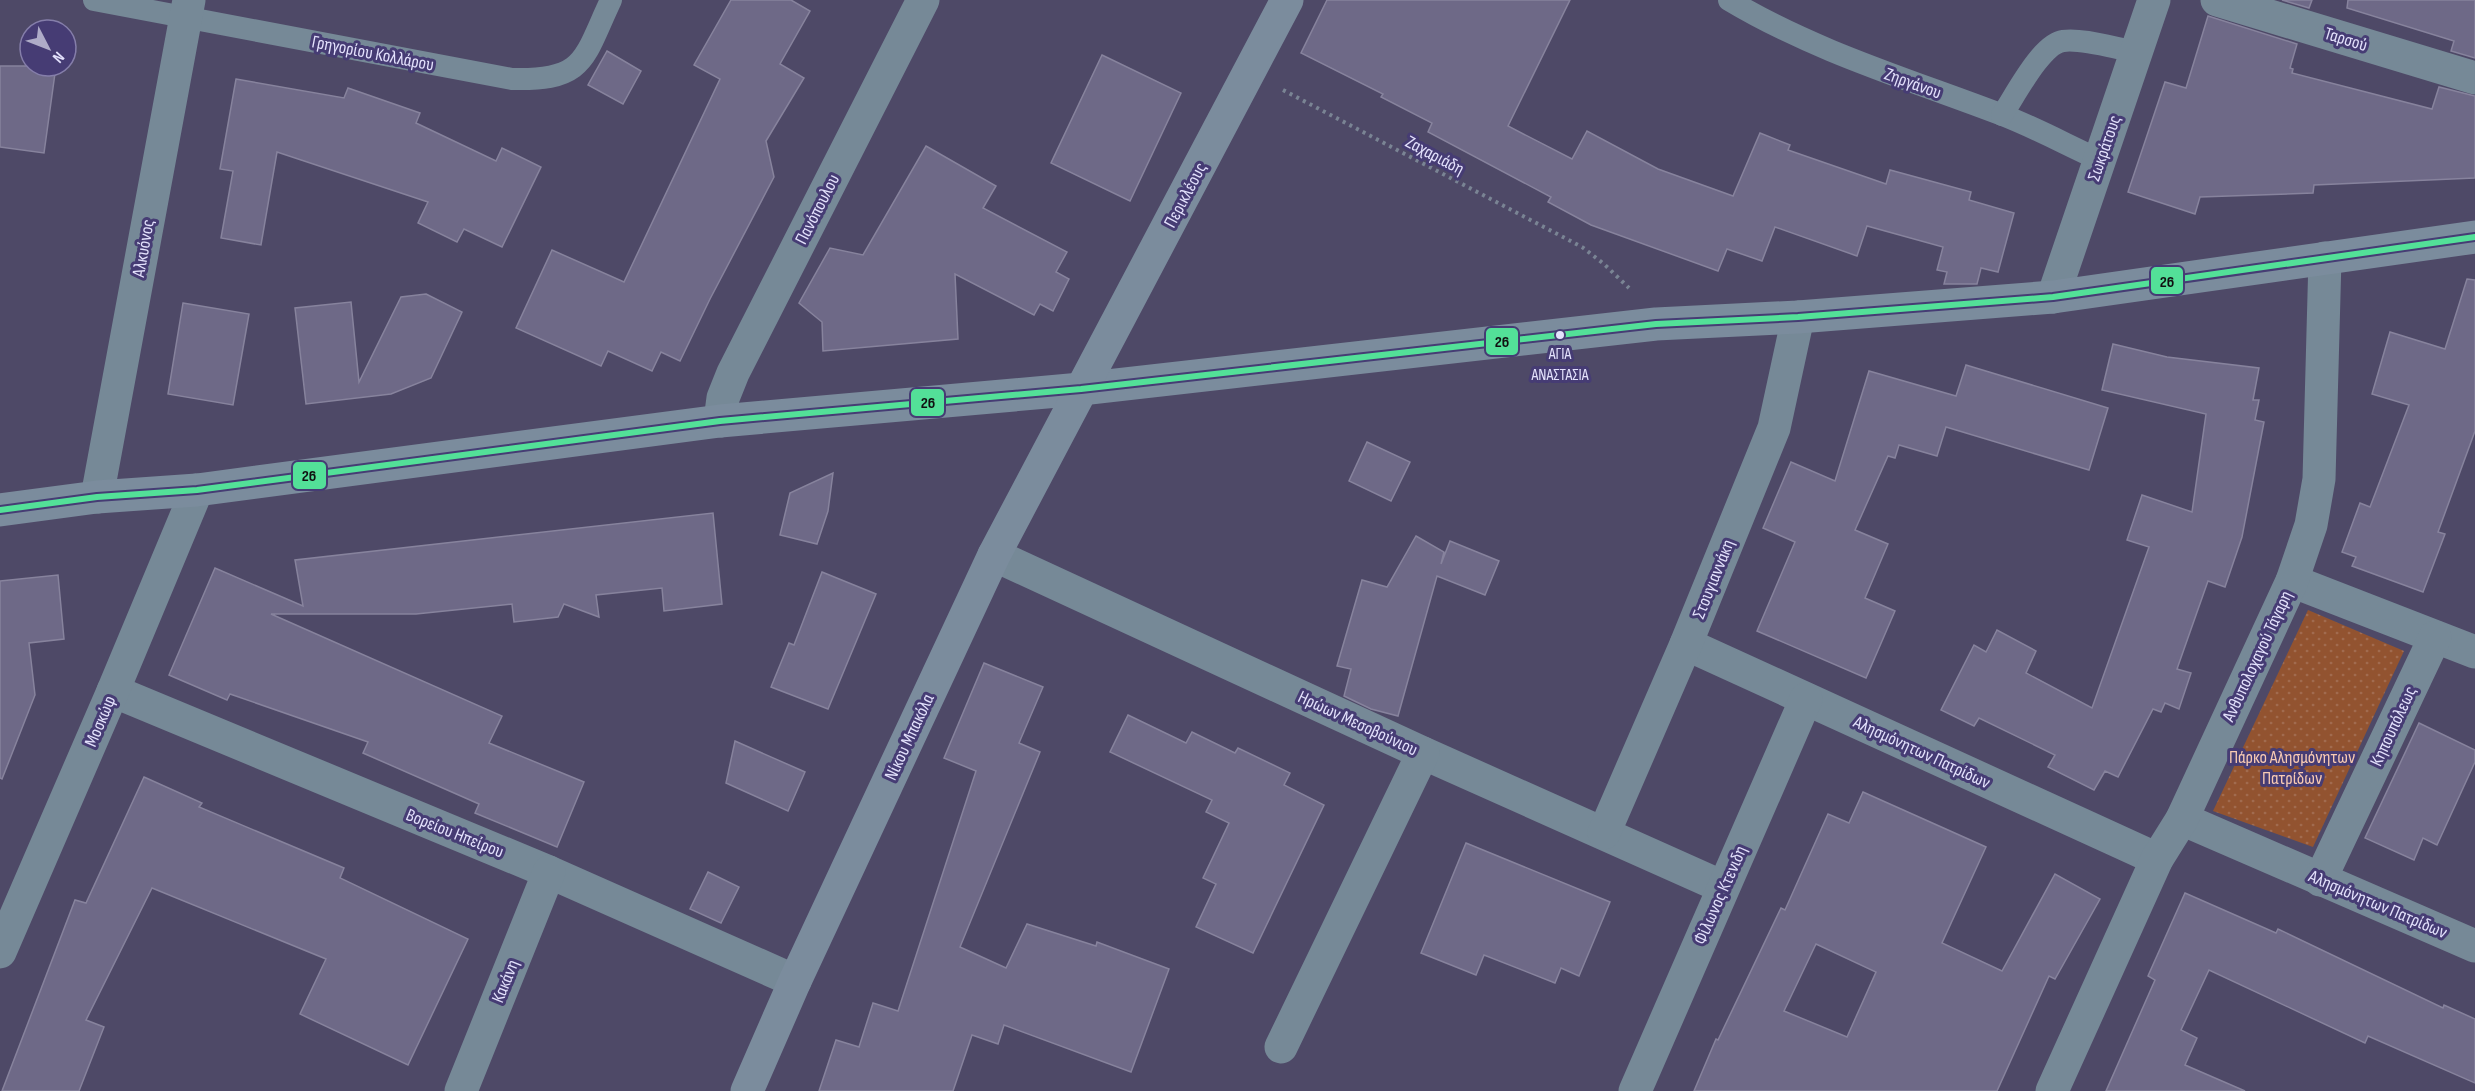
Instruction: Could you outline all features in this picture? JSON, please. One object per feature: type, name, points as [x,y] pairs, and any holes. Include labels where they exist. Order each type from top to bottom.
[{"type":"main road","name":"Περικλέους","points":[[1081,388],[1287,0]]},
{"type":"main road","points":[[0,510],[97,497],[196,490],[720,421],[1081,388],[1656,324],[1798,317],[2053,297],[2475,237]]},
{"type":"main road","name":"Νίκου Μπακόλα","points":[[747,1091],[795,981],[994,555],[1081,388]]},
{"type":"street","name":"Πανόπουλου","points":[[720,421],[723,398],[733,373],[923,0]]},
{"type":"street","name":"Σωκράτους","points":[[2053,297],[2154,0]]},
{"type":"street","name":"Ταρσού","points":[[2217,0],[2475,78]]},
{"type":"street","name":"Αλκυόνος","points":[[97,497],[187,9]]},
{"type":"street","name":"Ανθυπολοχαγού Τάγαρη","points":[[2052,1091],[2157,859],[2182,819],[2292,581],[2311,525],[2317,494],[2325,258]]},
{"type":"street","name":"Στουγιαννάκη","points":[[1604,833],[1686,644],[1774,428],[1798,317]]},
{"type":"street","name":"Μοσκώφ","points":[[0,951],[113,691],[196,490]]},
{"type":"street","name":"Ηρώων Μεσοβούνιου","points":[[994,555],[1423,753],[1723,887]]},
{"type":"street","points":[[2292,581],[2475,652]]},
{"type":"street","name":"Κηπουπόλεως","points":[[2320,880],[2435,637]]},
{"type":"street","name":"Αλησμόνητων Πατρίδων","points":[[1686,644],[2157,859]]},
{"type":"street","name":"Βορείου Ηπείρου","points":[[113,691],[549,872],[795,981]]},
{"type":"street","name":"Φίλωνος Κτενιδη","points":[[1635,1091],[1806,699]]},
{"type":"street","points":[[1281,1047],[1423,753]]},
{"type":"street","name":"Αλησμόνητων Πατρίδων","points":[[2182,819],[2475,946]]},
{"type":"street","name":"Κακάνη","points":[[461,1091],[549,872]]},
{"type":"lane","name":"Γρηγορίου Κολλάρου","points":[[94,0],[187,9],[512,79],[537,80],[566,73],[576,68],[585,56],[611,0]]},
{"type":"lane","name":"Ζηργάνου","points":[[1729,0],[1765,22],[1851,61],[2002,115],[2100,160]]},
{"type":"lane","points":[[2002,115],[2042,55],[2056,43],[2074,41],[2137,52]]},
{"type":"path","name":"Ζαχαριάδη","points":[[1250,73],[1582,247],[1604,264]]},
{"type":"green space","name":"Πάρκο Αλησμόνητων Πατρίδων","points":[[2308,610],[2404,651],[2313,847],[2213,811]]},
{"type":"building","points":[[731,0],[791,0],[810,11],[780,64],[804,78],[766,141],[774,177],[680,361],[661,352],[652,371],[608,351],[601,366],[516,328],[552,250],[624,282],[720,79],[694,65]]},
{"type":"building","points":[[1327,0],[1570,0],[1508,126],[1572,159],[1587,131],[1658,169],[1733,196],[1760,133],[1790,145],[1788,150],[1886,184],[1890,170],[1971,192],[1969,200],[2014,213],[1998,272],[1981,268],[1977,284],[1944,284],[1947,272],[1937,270],[1943,247],[1867,226],[1857,256],[1775,227],[1762,261],[1727,249],[1718,271],[1591,225],[1548,202],[1551,197],[1428,132],[1432,123],[1381,97],[1383,94],[1301,53]]},
{"type":"building","points":[[2282,0],[2312,0],[2309,8]]},
{"type":"building","points":[[2348,0],[2475,0],[2475,58],[2451,51],[2454,41],[2347,8]]},
{"type":"building","points":[[2208,16],[2297,44],[2290,68],[2293,69],[2292,73],[2432,109],[2439,87],[2475,96],[2475,178],[2314,185],[2313,193],[2200,197],[2195,214],[2128,192],[2165,82],[2186,88]]},
{"type":"building","points":[[607,51],[641,71],[623,104],[588,85]]},
{"type":"building","points":[[1102,55],[1181,93],[1130,201],[1051,163]]},
{"type":"building","points":[[0,66],[18,66],[18,78],[54,78],[44,153],[0,147]]},
{"type":"building","points":[[236,79],[344,98],[348,88],[420,113],[416,123],[496,161],[502,148],[541,167],[502,247],[464,229],[457,242],[418,223],[428,202],[277,152],[261,245],[221,238],[233,171],[220,169]]},
{"type":"building","points":[[926,146],[996,186],[983,208],[1067,252],[1056,272],[1069,279],[1053,311],[1040,304],[1034,315],[955,274],[958,339],[823,351],[822,322],[799,303],[830,248],[863,255]]},
{"type":"building","points":[[2467,279],[2475,280],[2475,431],[2438,532],[2445,534],[2423,592],[2352,566],[2356,557],[2342,552],[2360,503],[2370,507],[2409,405],[2372,394],[2390,332],[2445,349]]},
{"type":"building","points":[[426,294],[462,312],[431,378],[391,394],[306,404],[295,308],[351,302],[359,382],[401,297]]},
{"type":"building","points":[[183,303],[249,314],[233,405],[168,394]]},
{"type":"building","points":[[2113,344],[2167,357],[2259,368],[2253,400],[2259,400],[2255,420],[2264,422],[2242,537],[2225,587],[2208,581],[2177,669],[2191,673],[2179,709],[2165,703],[2161,712],[2153,709],[2118,777],[2105,771],[2094,790],[2048,767],[2055,755],[1979,718],[1974,726],[1941,710],[1974,645],[1986,652],[1997,630],[2036,651],[2026,673],[2092,708],[2149,547],[2127,540],[2142,495],[2192,512],[2206,414],[2102,390]]},
{"type":"building","points":[[1966,365],[2108,408],[2089,470],[1946,427],[1937,456],[1899,445],[1895,458],[1888,456],[1855,530],[1888,544],[1865,598],[1895,611],[1866,678],[1757,631],[1795,542],[1763,528],[1791,462],[1835,481],[1869,371],[1956,396]]},
{"type":"building","points":[[1367,442],[1410,462],[1391,501],[1349,481]]},
{"type":"building","points":[[833,473],[828,511],[817,544],[780,535],[790,493]]},
{"type":"building","points":[[713,513],[722,604],[664,611],[662,588],[596,595],[599,617],[564,604],[558,617],[514,622],[512,604],[416,614],[271,614],[502,716],[489,743],[584,782],[557,847],[475,813],[479,804],[363,753],[368,742],[230,694],[227,700],[169,675],[215,568],[303,606],[295,560]]},
{"type":"building","points":[[1416,536],[1444,552],[1441,564],[1450,541],[1499,561],[1485,595],[1437,576],[1398,716],[1371,709],[1344,696],[1351,669],[1337,666],[1362,580],[1387,587]]},
{"type":"building","points":[[822,572],[876,594],[828,709],[771,687],[789,643],[794,645]]},
{"type":"building","points":[[58,575],[64,639],[29,643],[35,695],[2,779],[0,778],[0,581]]},
{"type":"building","points":[[984,663],[1043,687],[1019,743],[1040,752],[960,947],[1006,968],[1027,924],[1096,946],[1097,942],[1169,969],[1131,1072],[1004,1025],[998,1044],[972,1035],[953,1091],[819,1091],[836,1040],[859,1047],[873,1003],[898,1011],[976,771],[944,758]]},
{"type":"building","points":[[1128,715],[1186,743],[1192,732],[1235,753],[1238,748],[1290,773],[1284,785],[1324,805],[1253,953],[1196,927],[1216,884],[1203,878],[1229,823],[1206,812],[1212,800],[1110,752]]},
{"type":"building","points":[[2419,723],[2475,750],[2475,762],[2437,845],[2423,838],[2414,860],[2365,838]]},
{"type":"building","points":[[735,741],[805,772],[788,811],[726,783]]},
{"type":"building","points":[[144,777],[202,803],[199,807],[344,868],[340,878],[468,939],[408,1065],[300,1014],[326,959],[152,888],[86,1020],[104,1027],[79,1091],[2,1091],[75,900],[86,903]]},
{"type":"building","points":[[1863,792],[1986,847],[1942,943],[2002,971],[2055,874],[2100,899],[2055,979],[2049,976],[1997,1091],[1694,1091],[1716,1039],[1718,1040],[1781,908],[1785,910],[1828,814],[1849,823]],"holes":[[[1816,944],[1876,972],[1847,1037],[1784,1011]]]},
{"type":"building","points":[[1466,843],[1610,902],[1579,976],[1561,968],[1555,983],[1484,955],[1476,975],[1421,953]]},
{"type":"building","points":[[708,872],[739,887],[721,923],[690,909]]},
{"type":"building","points":[[2185,893],[2276,933],[2278,929],[2443,1008],[2444,1005],[2475,1019],[2475,1083],[2368,1036],[2365,1043],[2209,970],[2181,1030],[2197,1038],[2185,1065],[2245,1091],[2106,1091],[2155,980],[2148,976]]},
{"type":"transit line","name":"26","points":[[0,510],[97,497],[197,490],[720,421],[1081,389],[1656,324],[1798,317],[2053,297],[2475,237]]},
{"type":"place","name":"ΑΓΙΑ ΑΝΑΣΤΑΣΙΑ","points":[[1560,335]]}]
